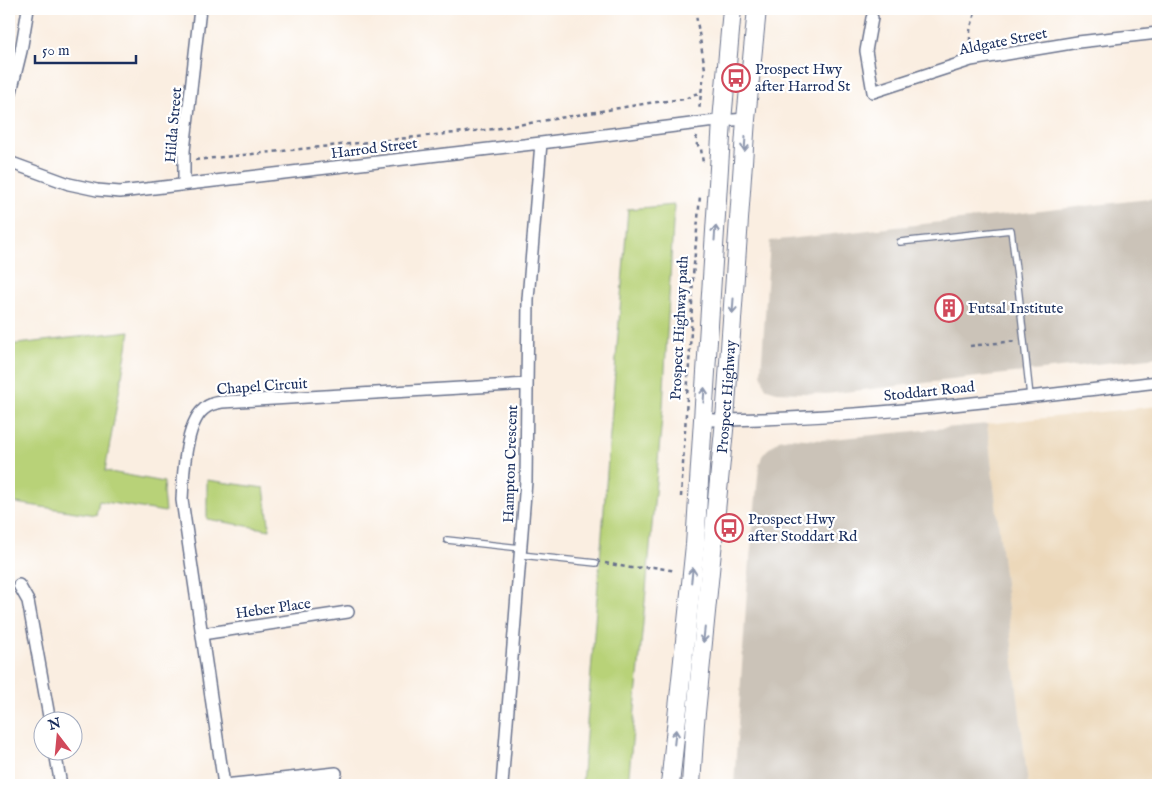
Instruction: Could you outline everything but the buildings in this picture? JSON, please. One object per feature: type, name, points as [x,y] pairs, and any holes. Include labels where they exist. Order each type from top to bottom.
[{"type":"main road","name":"Prospect Highway","points":[[670,785],[695,545],[722,121],[732,9]]},
{"type":"main road","name":"Prospect Highway","points":[[691,785],[695,723],[725,420],[746,119],[757,9]]},
{"type":"street","points":[[9,100],[21,52],[28,9]]},
{"type":"street","name":"Hilda Street","points":[[184,184],[184,151],[200,9]]},
{"type":"street","name":"Aldgate Street","points":[[872,18],[866,51],[873,92],[971,60],[1078,42],[1158,33]]},
{"type":"street","name":"Harrod Street","points":[[9,162],[70,184],[97,190],[120,192],[746,119]]},
{"type":"street","name":"Hampton Crescent","points":[[502,785],[526,482],[528,299],[541,143]]},
{"type":"street","name":"Stoddart Road","points":[[702,420],[831,416],[1158,382]]},
{"type":"street","name":"Chapel Circuit","points":[[224,785],[182,500],[183,479],[190,434],[198,416],[212,404],[222,402],[527,384]]},
{"type":"street","points":[[20,585],[28,601],[48,712]]},
{"type":"street","name":"Heber Place","points":[[202,634],[348,612]]},
{"type":"street","points":[[57,762],[61,785]]},
{"type":"street","points":[[224,785],[336,773]]},
{"type":"lane","points":[[900,242],[1011,230],[1030,396]]},
{"type":"lane","points":[[447,540],[596,563]]},
{"type":"path","points":[[184,162],[494,129],[649,103],[685,99],[701,93],[705,69],[695,9]]},
{"type":"path","points":[[971,60],[970,31],[976,9]]},
{"type":"path","points":[[695,142],[701,149],[704,166]]},
{"type":"path","name":"Prospect Highway path","points":[[681,499],[693,276],[701,195]]},
{"type":"path","points":[[970,346],[1024,340]]},
{"type":"path","points":[[596,563],[631,568],[652,567],[676,571]]},
{"type":"shaded area","points":[[1158,198],[1158,357],[826,394],[777,392],[767,389],[764,384],[761,373],[770,241]]},
{"type":"shaded area","points":[[1158,406],[1158,785],[1028,785],[987,424]]},
{"type":"shaded area","points":[[987,424],[1028,785],[734,785],[747,590],[759,466],[762,456],[779,440],[789,438],[822,440]]},
{"type":"green space","points":[[674,205],[663,407],[628,785],[582,785],[628,209]]},
{"type":"green space","points":[[130,331],[105,471],[164,482],[165,512],[99,501],[96,515],[9,502],[9,345]]},
{"type":"green space","points":[[207,480],[264,488],[270,530],[207,519]]},
{"type":"place","name":"Prospect Hwy after Harrod St","points":[[736,78]]},
{"type":"place","name":"Futsal Institute","points":[[949,308]]},
{"type":"place","name":"Prospect Hwy after Stoddart Rd","points":[[729,528]]}]
